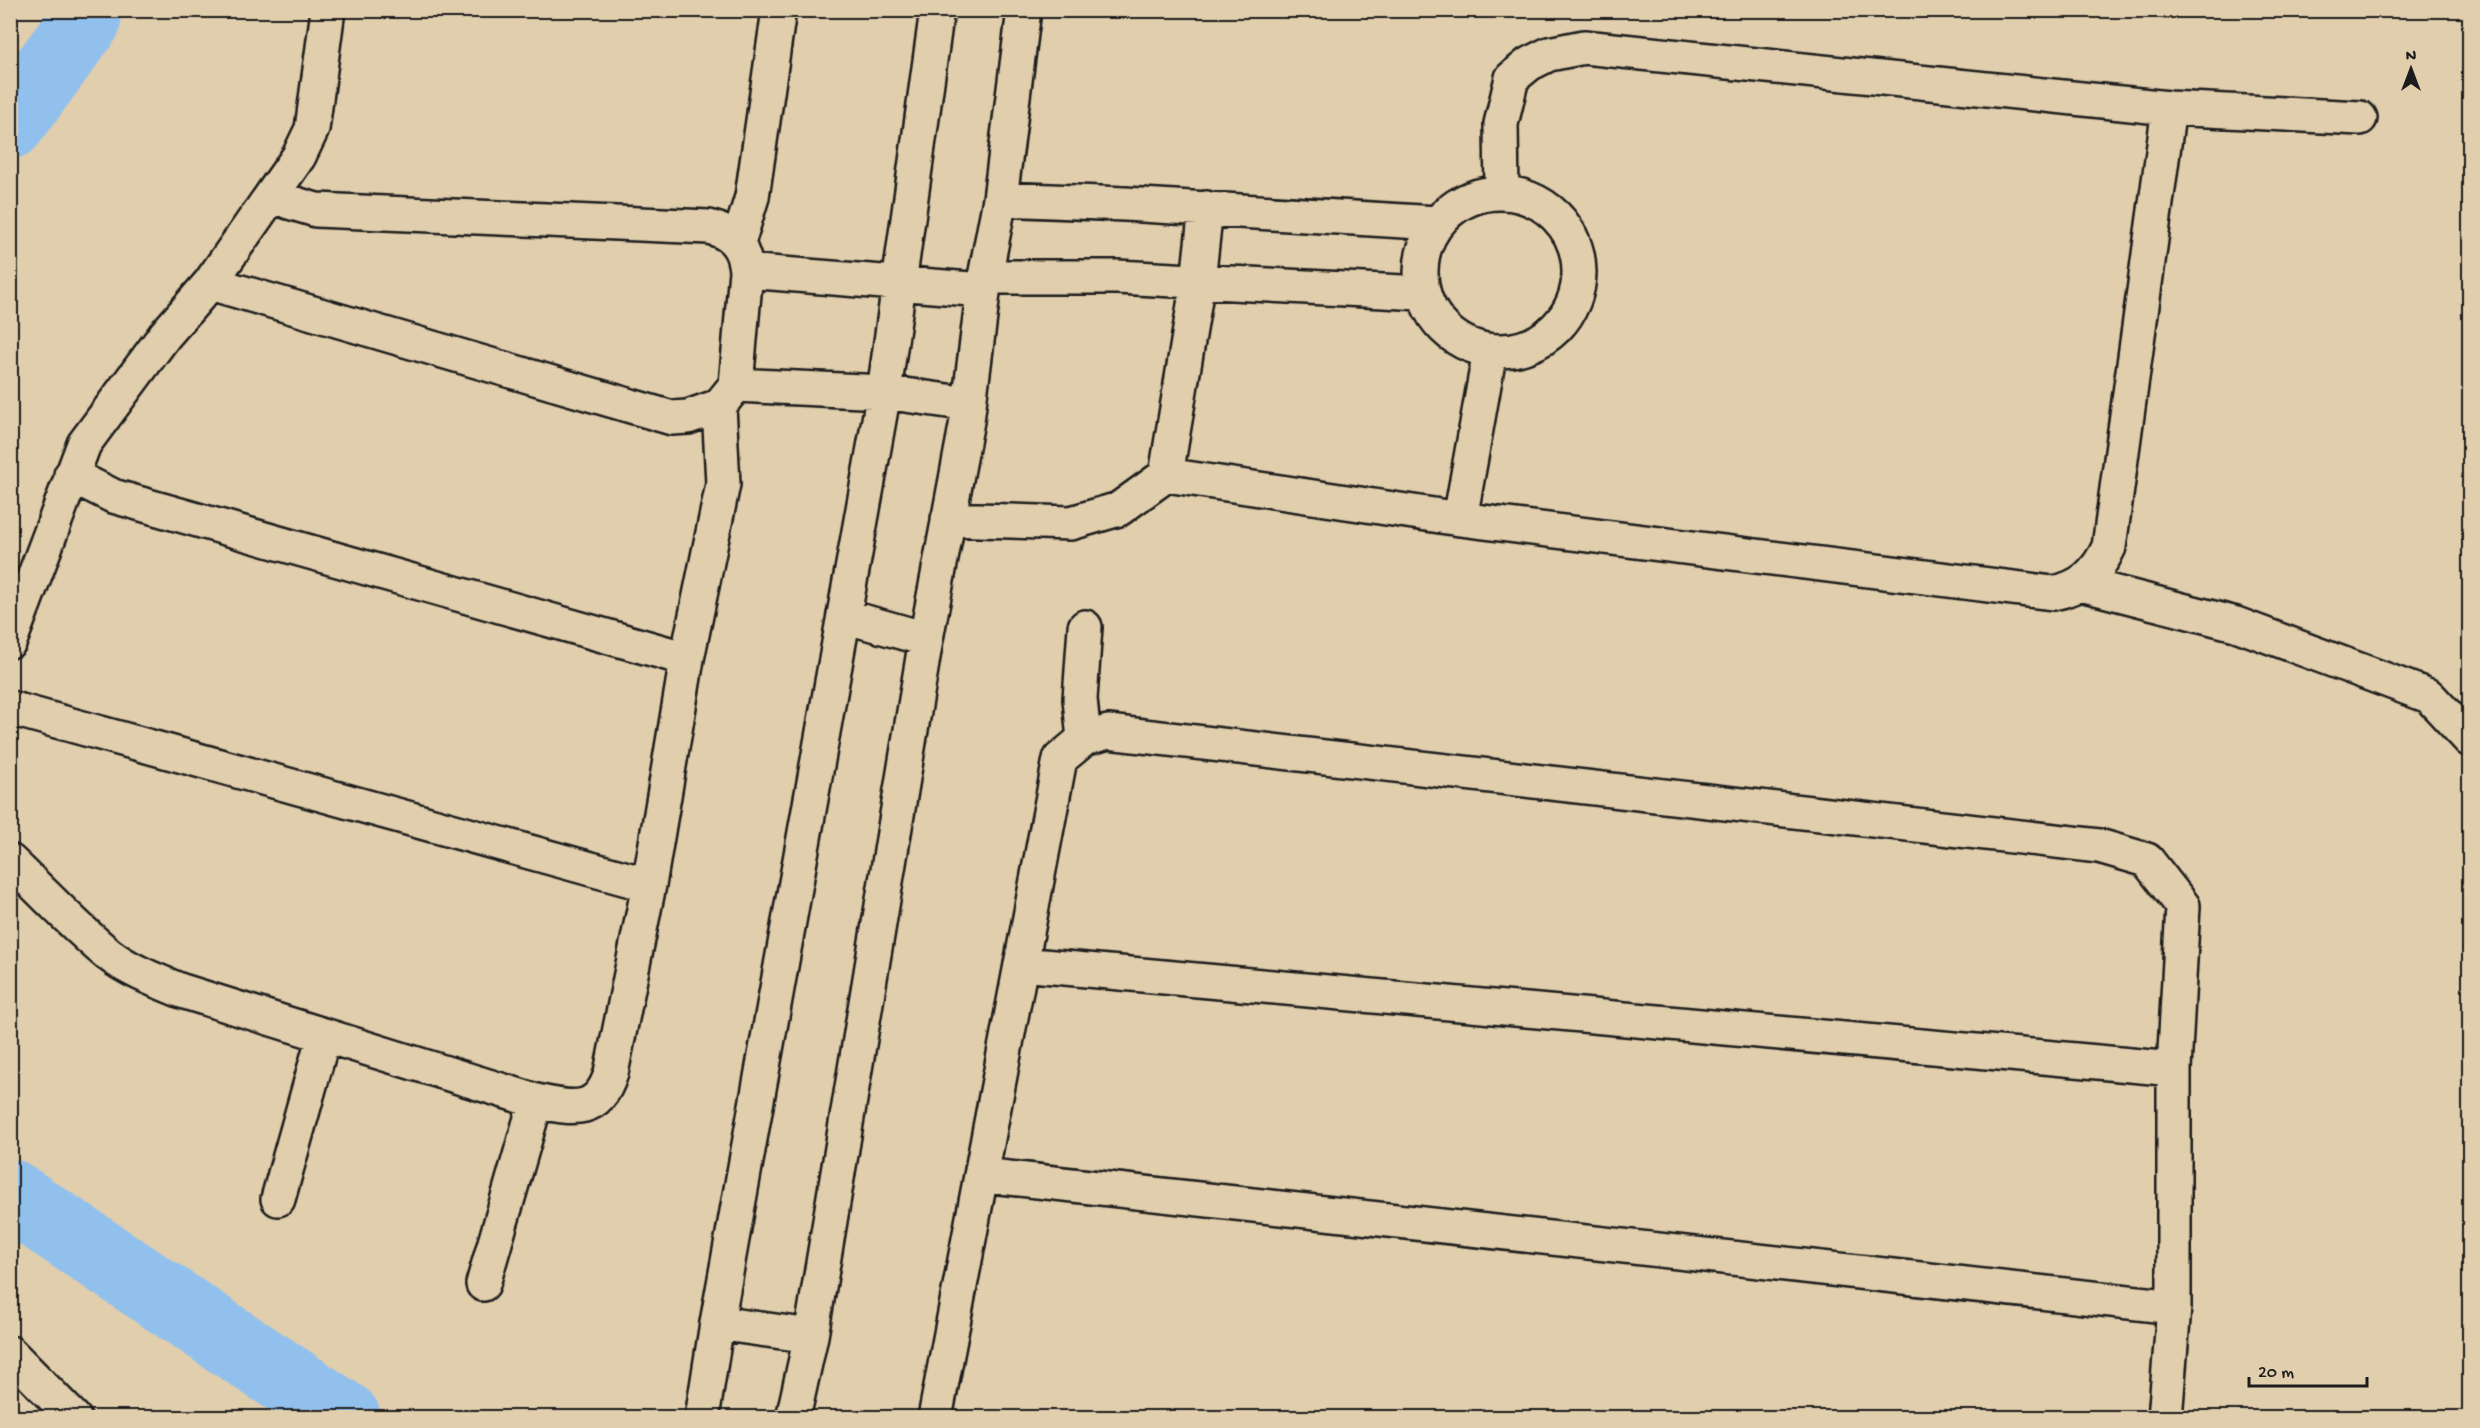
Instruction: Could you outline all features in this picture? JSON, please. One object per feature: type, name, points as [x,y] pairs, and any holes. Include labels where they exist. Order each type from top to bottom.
[{"type":"street","points":[[10,640],[84,444],[122,389],[210,283],[299,156],[312,129],[328,10]]},
{"type":"street","points":[[10,861],[108,954],[136,972],[182,991],[536,1101],[567,1107],[582,1107],[599,1097],[607,1086],[649,885],[687,659],[723,484],[728,395],[742,257],[779,10]]},
{"type":"street","points":[[702,1418],[717,1323],[884,392],[901,283],[937,10]]},
{"type":"street","points":[[793,1418],[811,1336],[926,639],[969,404],[984,284],[1000,199],[1024,10]]},
{"type":"street","points":[[1502,193],[1501,124],[1512,78],[1529,64],[1566,49],[1602,47],[2169,108],[2360,118]]},
{"type":"street","points":[[948,519],[1071,523],[1119,509],[1166,475],[1460,519],[2053,593],[2067,590],[2081,584],[2093,574],[2103,561],[2109,547],[2169,108]]},
{"type":"street","points":[[1502,193],[1527,197],[1550,210],[1567,229],[1578,252],[1580,278],[1574,303],[1560,325],[1540,341],[1516,350],[1490,351],[1467,344],[1448,332],[1432,314],[1422,292],[1420,268],[1425,244],[1437,223],[1455,206],[1477,196],[1502,193]]},
{"type":"street","points":[[273,195],[316,210],[709,227],[730,235],[742,257]]},
{"type":"street","points":[[1000,199],[1206,208],[1437,223]]},
{"type":"street","points":[[1166,475],[1198,281],[1206,208]]},
{"type":"street","points":[[742,257],[901,283],[984,284],[1118,278],[1422,292]]},
{"type":"street","points":[[210,283],[672,418],[688,417],[728,395],[884,392],[969,404]]},
{"type":"street","points":[[1460,519],[1490,351]]},
{"type":"street","points":[[71,475],[113,496],[687,659]]},
{"type":"street","points":[[2081,584],[2236,624],[2430,696],[2469,740]]},
{"type":"street","points":[[844,616],[926,639]]},
{"type":"street","points":[[1084,739],[1080,699],[1085,627]]},
{"type":"street","points":[[10,708],[649,885]]},
{"type":"street","points":[[935,1418],[1060,759],[1084,739],[1108,732],[2099,846],[2147,860],[2183,906],[2174,1070],[2174,1307],[2165,1418]]},
{"type":"street","points":[[1021,964],[2174,1070]]},
{"type":"street","points":[[278,1199],[324,1035]]},
{"type":"street","points":[[483,1284],[536,1101]]},
{"type":"street","points":[[982,1175],[2174,1307]]},
{"type":"street","points":[[717,1323],[811,1336]]},
{"type":"street","points":[[10,1353],[74,1418]]},
{"type":"waterway","points":[[10,123],[85,21],[86,10]]},
{"type":"waterway","points":[[10,1195],[345,1418]]}]
